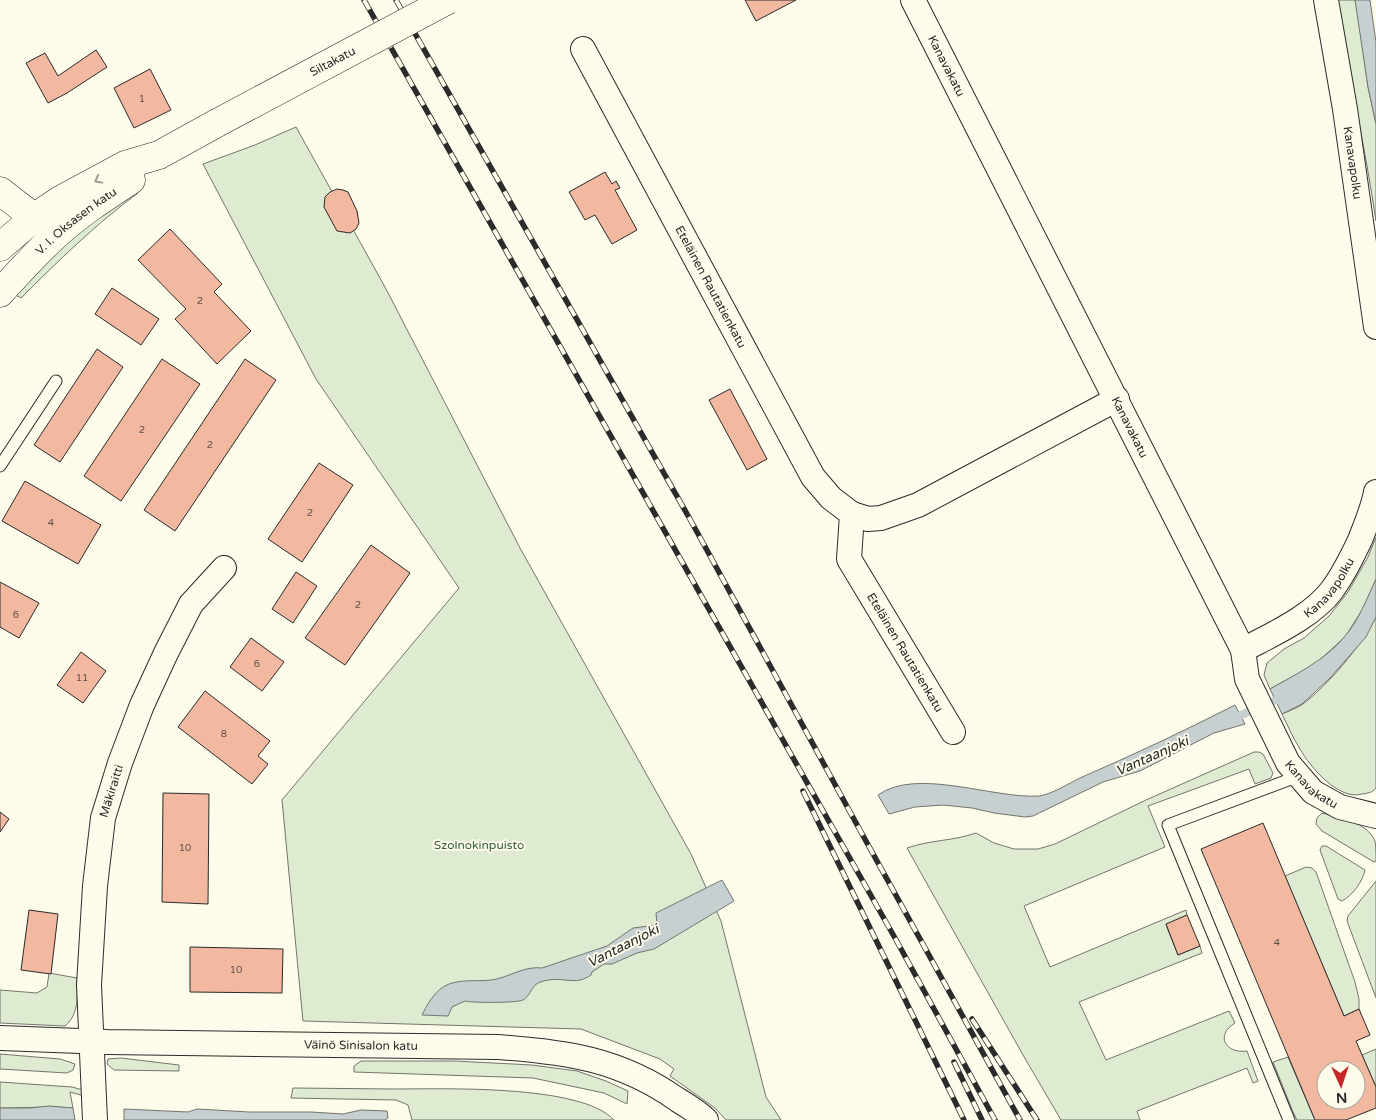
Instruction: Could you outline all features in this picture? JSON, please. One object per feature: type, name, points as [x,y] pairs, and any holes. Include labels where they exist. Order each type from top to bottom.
[{"type":"street","name":"Siltakatu","points":[[217,123],[448,0]]},
{"type":"street","name":"Kanavakatu","points":[[913,0],[1117,399],[1242,650],[1247,679],[1288,763],[1313,792],[1340,807],[1376,816]]},
{"type":"street","name":"Kanavapolku","points":[[1326,0],[1345,109],[1376,327]]},
{"type":"street","name":"Eteläinen Rautatienkatu","points":[[583,49],[813,477],[831,498],[852,514],[868,519],[881,518],[918,505],[1117,399]]},
{"type":"street","name":"V. I. Oksasen katu","points":[[2,240],[60,200],[125,165],[159,155],[217,123]]},
{"type":"street","name":"V. I. Oksasen katu","points":[[0,293],[56,234],[102,199],[134,178],[159,155]]},
{"type":"street","points":[[0,191],[56,234]]},
{"type":"street","points":[[2,240],[30,260]]},
{"type":"street","name":"Kanavapolku","points":[[1242,650],[1302,616],[1331,592],[1357,546],[1373,508],[1376,492]]},
{"type":"street","name":"Eteläinen Rautatienkatu","points":[[852,514],[849,559],[953,732]]},
{"type":"street","name":"Mäkiraitti","points":[[95,1120],[89,985],[93,900],[102,818],[142,705],[166,653],[191,604],[224,568]]},
{"type":"street","name":"Väinö Sinisalon katu","points":[[0,1038],[91,1042],[498,1047],[546,1051],[574,1055],[621,1068],[659,1086],[706,1120]]},
{"type":"lane","points":[[0,466],[56,381]]},
{"type":"lane","points":[[1289,1120],[1168,825],[1299,776]]},
{"type":"green space","points":[[1336,0],[1355,0],[1357,7],[1368,87],[1376,124],[1376,221],[1367,166]]},
{"type":"green space","name":"Szolnokinpuisto","points":[[296,127],[385,287],[520,548],[691,854],[721,921],[766,1097],[781,1120],[726,1120],[715,1108],[670,1076],[674,1069],[660,1059],[581,1029],[303,1021],[282,800],[459,588],[316,379],[203,164],[255,145]]},
{"type":"green space","points":[[138,193],[92,230],[21,298],[12,293],[37,266],[125,194]]},
{"type":"green space","points":[[1376,537],[1376,579],[1364,607],[1345,637],[1314,665],[1270,689],[1264,675],[1267,663],[1284,649],[1304,638],[1329,616],[1348,592],[1368,557]]},
{"type":"green space","points":[[1376,617],[1376,788],[1370,792],[1353,795],[1335,788],[1318,773],[1300,749],[1282,714],[1303,704],[1334,675],[1353,652]]},
{"type":"green space","points":[[1254,752],[1263,754],[1273,773],[1271,778],[1255,784],[1249,769],[1148,806],[1165,847],[1024,906],[1050,967],[1186,910],[1187,915],[1166,925],[1178,955],[1200,946],[1202,953],[1079,1002],[1106,1060],[1229,1011],[1235,1023],[1225,1033],[1225,1043],[1233,1050],[1247,1051],[1258,1081],[1253,1083],[1247,1068],[1137,1111],[1140,1120],[1061,1120],[907,848],[976,833],[994,843],[1014,849],[1038,849],[1055,844],[1146,800]]},
{"type":"green space","points":[[1322,813],[1345,819],[1366,829],[1375,841],[1376,861],[1374,862],[1322,831],[1316,824],[1317,818]]},
{"type":"green space","points":[[1322,846],[1326,846],[1365,870],[1356,888],[1350,896],[1342,901],[1338,899],[1320,850]]},
{"type":"green space","points":[[1306,867],[1312,868],[1316,872],[1355,982],[1359,1009],[1344,1016],[1285,876]]},
{"type":"green space","points":[[1376,881],[1376,998],[1347,921],[1348,916]]},
{"type":"green space","points":[[49,973],[77,978],[75,1010],[70,1021],[65,1026],[0,1023],[0,990],[37,993],[47,987]]},
{"type":"green space","points":[[1376,1049],[1376,1087],[1366,1060],[1362,1055]]},
{"type":"green space","points":[[0,1054],[60,1059],[75,1064],[73,1070],[67,1073],[0,1069]]},
{"type":"green space","points":[[1288,1057],[1315,1120],[1297,1120],[1293,1112],[1273,1062]]},
{"type":"green space","points":[[121,1058],[179,1065],[179,1071],[114,1070],[107,1064],[108,1059]]},
{"type":"green space","points":[[361,1061],[455,1061],[532,1065],[577,1071],[628,1091],[627,1104],[604,1093],[533,1078],[354,1072],[354,1066]]},
{"type":"green space","points":[[0,1082],[72,1087],[83,1090],[84,1096],[70,1092],[73,1108],[0,1108]]},
{"type":"green space","points":[[293,1088],[477,1089],[543,1094],[573,1100],[597,1108],[614,1120],[412,1120],[408,1105],[396,1100],[291,1098]]},
{"type":"water","points":[[1355,0],[1370,0],[1376,42],[1376,124],[1368,87]]},
{"type":"water","points":[[1376,579],[1376,617],[1366,637],[1330,678],[1302,704],[1282,714],[1270,689],[1310,666],[1337,645],[1350,630]]},
{"type":"water","points":[[1235,705],[1245,724],[1214,733],[1140,771],[1103,782],[1033,816],[1025,817],[943,805],[915,807],[889,814],[878,795],[894,787],[913,784],[934,784],[1020,796],[1044,795],[1158,743]]},
{"type":"water","points":[[722,880],[734,901],[654,949],[637,953],[612,964],[604,964],[592,972],[591,975],[581,980],[542,981],[523,1000],[512,1002],[465,1001],[452,1007],[448,1016],[422,1015],[436,993],[449,984],[463,981],[497,979],[525,970],[542,968],[607,946],[633,928],[657,925],[656,913]]},
{"type":"water","points":[[49,1106],[73,1108],[75,1120],[0,1120],[0,1108]]},
{"type":"water","points":[[124,1109],[188,1112],[197,1109],[343,1114],[361,1110],[387,1111],[388,1118],[385,1120],[124,1120]]},
{"type":"building","points":[[745,0],[796,0],[756,21]]},
{"type":"building","points":[[96,50],[107,67],[48,103],[26,63],[45,53],[58,76]]},
{"type":"building","points":[[150,69],[171,110],[134,128],[114,88]]},
{"type":"building","points":[[605,172],[612,184],[616,181],[620,188],[615,190],[637,230],[612,244],[595,215],[585,220],[569,192]]},
{"type":"building","points":[[337,189],[348,192],[357,211],[359,223],[356,229],[350,233],[337,231],[324,207],[325,197]]},
{"type":"building","points":[[170,229],[222,284],[214,292],[251,331],[217,364],[175,319],[186,309],[138,260]]},
{"type":"building","points":[[112,288],[159,319],[141,345],[95,314]]},
{"type":"building","points":[[97,349],[123,367],[60,462],[34,445]]},
{"type":"building","points":[[162,359],[200,384],[121,501],[84,476]]},
{"type":"building","points":[[245,359],[276,380],[175,531],[144,510]]},
{"type":"building","points":[[730,389],[767,459],[747,470],[709,400]]},
{"type":"building","points":[[319,463],[353,485],[302,562],[268,539]]},
{"type":"building","points":[[25,481],[101,525],[78,564],[2,521]]},
{"type":"building","points":[[371,545],[410,573],[345,665],[305,638]]},
{"type":"building","points":[[296,572],[317,586],[293,623],[272,609]]},
{"type":"building","points":[[0,582],[39,603],[19,638],[0,627]]},
{"type":"building","points":[[251,638],[284,662],[262,691],[230,667]]},
{"type":"building","points":[[81,652],[106,671],[83,703],[57,685]]},
{"type":"building","points":[[205,691],[270,741],[258,756],[268,764],[252,784],[178,727]]},
{"type":"building","points":[[163,793],[209,794],[208,904],[162,902]]},
{"type":"building","points":[[0,812],[9,819],[0,832]]},
{"type":"building","points":[[1263,823],[1344,1016],[1359,1009],[1370,1035],[1356,1041],[1364,1060],[1316,1060],[1316,1110],[1366,1110],[1366,1064],[1376,1087],[1376,1108],[1346,1120],[1315,1120],[1201,849]]},
{"type":"building","points":[[29,910],[58,914],[51,974],[21,970]]},
{"type":"building","points":[[1187,915],[1200,946],[1178,955],[1166,924]]},
{"type":"building","points":[[190,947],[283,949],[282,993],[190,992]]},
{"type":"waterway","name":"Vantaanjoki","points":[[1232,719],[1283,697]]},
{"type":"railway","points":[[364,0],[895,938],[995,1120]]},
{"type":"railway","points":[[396,0],[691,521],[1020,1120]]},
{"type":"railway","points":[[803,791],[964,1120]]},
{"type":"railway","points":[[972,1019],[1037,1120]]},
{"type":"railway","points":[[954,1062],[982,1120]]}]
